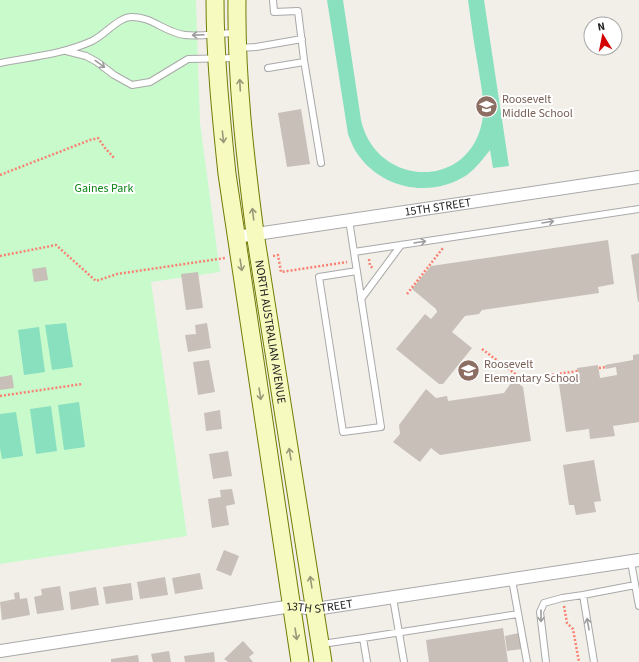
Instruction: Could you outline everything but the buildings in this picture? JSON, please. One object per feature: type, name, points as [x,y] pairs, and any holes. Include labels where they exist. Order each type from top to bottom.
[{"type":"main road","name":"NORTH AUSTRALIAN AVENUE","points":[[215,0],[215,34],[219,98],[227,174],[300,662]]},
{"type":"main road","name":"NORTH AUSTRALIAN AVENUE","points":[[237,0],[237,46],[247,171],[255,233],[323,662]]},
{"type":"street","name":"15TH STREET","points":[[236,236],[639,177]]},
{"type":"street","name":"13TH STREET","points":[[0,651],[292,606],[315,609],[635,561]]},
{"type":"lane","points":[[273,0],[274,12],[298,12],[304,62],[321,163]]},
{"type":"lane","points":[[0,63],[78,48],[98,38],[115,24],[132,16],[144,18],[170,31],[184,35],[215,34],[237,46],[256,48],[302,39]]},
{"type":"lane","points":[[64,50],[86,56],[132,85],[150,82],[188,59],[217,59],[237,46]]},
{"type":"lane","points":[[268,68],[304,62]]},
{"type":"lane","points":[[354,252],[639,209]]},
{"type":"lane","points":[[348,220],[354,252],[355,261],[357,271],[381,427],[342,432],[320,277],[357,271]]},
{"type":"lane","points":[[361,299],[401,245]]},
{"type":"lane","points":[[635,561],[635,585],[639,606]]},
{"type":"lane","points":[[512,580],[527,662]]},
{"type":"lane","points":[[546,662],[540,612],[544,603],[562,598],[635,585]]},
{"type":"lane","points":[[583,595],[594,662]]},
{"type":"lane","points":[[393,598],[404,662]]},
{"type":"lane","points":[[320,644],[518,614]]},
{"type":"lane","points":[[363,638],[367,662]]},
{"type":"path","points":[[0,176],[98,138],[115,159]]},
{"type":"path","points":[[0,256],[56,245],[96,282],[118,274],[220,258],[239,257]]},
{"type":"path","points":[[406,294],[443,248]]},
{"type":"path","points":[[270,256],[278,256],[281,272],[355,261]]},
{"type":"path","points":[[482,349],[522,379],[578,371]]},
{"type":"path","points":[[599,368],[606,367]]},
{"type":"path","points":[[0,396],[82,384]]},
{"type":"path","points":[[562,598],[567,623],[574,629],[579,662]]},
{"type":"green space","name":"Gaines Park","points":[[0,0],[196,0],[200,123],[220,272],[151,282],[187,536],[0,564]]},
{"type":"green space","points":[[327,0],[343,0],[361,120],[369,141],[383,157],[400,167],[419,172],[438,171],[455,163],[470,150],[480,130],[483,114],[483,98],[468,0],[484,0],[509,166],[493,168],[490,150],[467,175],[439,187],[424,188],[409,187],[395,183],[382,177],[369,168],[359,156],[351,143],[348,134]]},
{"type":"green space","points":[[66,323],[73,367],[52,370],[45,325]]},
{"type":"green space","points":[[39,327],[45,372],[24,375],[18,330]]},
{"type":"green space","points":[[79,402],[85,447],[64,450],[58,405]]},
{"type":"green space","points":[[51,406],[57,451],[36,454],[30,409]]},
{"type":"green space","points":[[16,412],[23,456],[2,459],[0,448],[0,414]]},
{"type":"place","name":"Roosevelt Middle School","points":[[487,106]]},
{"type":"place","name":"Roosevelt Elementary School","points":[[468,371]]}]
